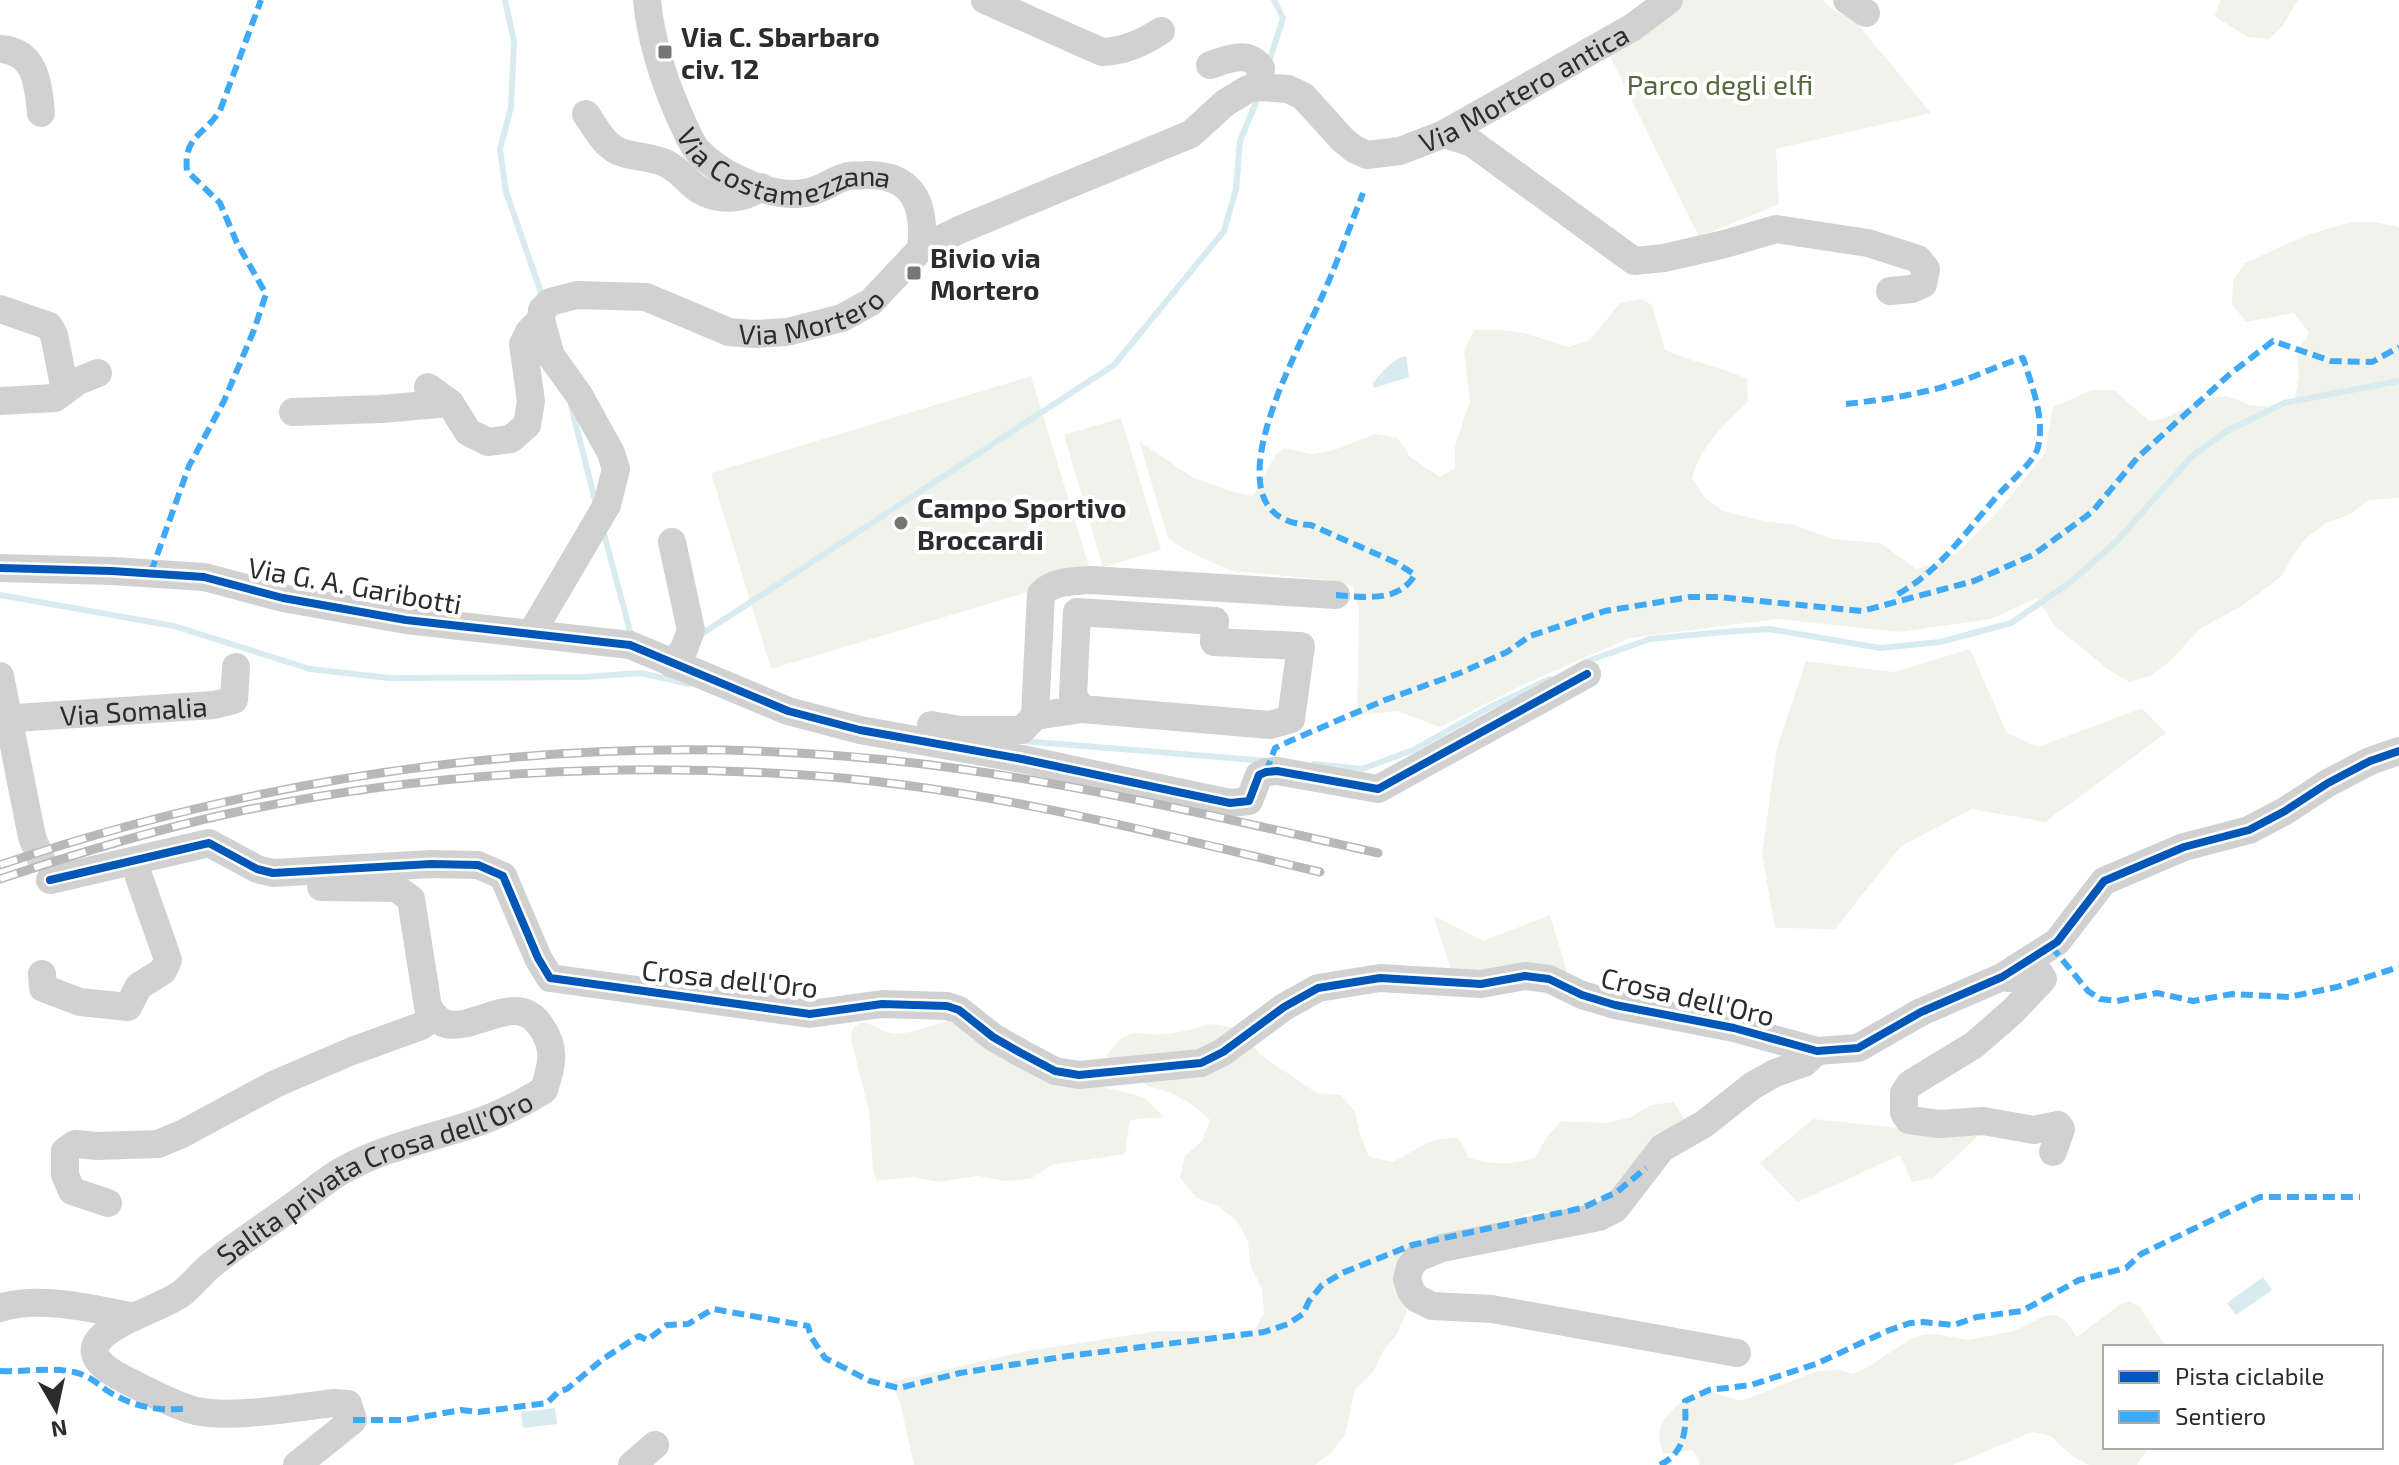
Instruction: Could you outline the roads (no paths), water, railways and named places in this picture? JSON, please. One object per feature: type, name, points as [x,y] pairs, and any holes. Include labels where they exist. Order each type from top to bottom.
[{"type":"street","name":"Via Costamezzana","points":[[647,0],[653,47],[669,91],[697,149],[719,167],[761,187],[795,194],[822,190],[847,176],[887,175],[906,184],[920,212],[923,228],[921,249]]},
{"type":"street","points":[[985,0],[1102,52],[1119,51],[1161,31]]},
{"type":"street","name":"Via Mortero antica","points":[[1259,87],[1288,89],[1303,96],[1342,139],[1367,155],[1400,151],[1444,134],[1633,27],[1669,0]]},
{"type":"street","points":[[0,49],[22,54],[34,69],[41,113]]},
{"type":"street","points":[[1210,65],[1247,57],[1261,68],[1259,87]]},
{"type":"street","name":"Via Mortero","points":[[541,320],[542,310],[550,302],[577,295],[646,297],[729,332],[787,332],[842,318],[871,302],[921,249],[959,230],[1191,134],[1225,103],[1248,89],[1259,87]]},
{"type":"street","points":[[586,114],[609,146],[620,153],[662,162],[681,171],[698,189],[721,198],[748,197],[761,187]]},
{"type":"street","points":[[1444,134],[1472,143],[1634,261],[1664,258],[1776,229],[1868,243],[1918,259],[1926,269],[1923,284],[1912,289],[1890,291]]},
{"type":"street","points":[[0,309],[49,326],[54,335],[65,390]]},
{"type":"street","points":[[293,412],[381,409],[439,395],[468,432],[488,442],[511,439],[527,425],[531,401],[523,344],[541,320],[551,356],[579,395],[611,453],[616,469],[607,505],[531,634]]},
{"type":"street","points":[[0,401],[55,398],[78,381],[98,373]]},
{"type":"street","points":[[672,542],[691,630],[684,649],[684,669]]},
{"type":"street","name":"Via G. A. Garibotti","points":[[0,568],[204,577],[283,598],[406,620],[630,645],[788,711],[860,730],[1022,759],[1230,803],[1249,801],[1259,775],[1266,772],[1277,771],[1378,789],[1587,674]]},
{"type":"street","points":[[1035,716],[1041,594],[1047,588],[1091,580],[1336,595]]},
{"type":"street","points":[[860,730],[889,720],[961,730],[1022,730],[1035,716],[1082,709],[1270,725],[1291,719],[1301,646],[1214,642],[1215,621],[1077,612],[1073,696],[1082,709]]},
{"type":"street","name":"Via Somalia","points":[[4,718],[214,705],[234,700],[236,667]]},
{"type":"street","points":[[0,676],[4,718],[32,837]]},
{"type":"street","name":"Crosa dell'Oro","points":[[139,877],[73,894],[60,890],[50,880],[209,843],[257,869],[273,873],[478,865],[503,876],[521,922],[550,978],[810,1014],[882,1004],[947,1006],[959,1010],[993,1037],[1055,1071],[1079,1075],[1201,1063],[1223,1052],[1284,1007],[1318,988],[1380,978],[1481,984],[1525,976],[1549,979],[1582,995],[1615,1005],[1734,1028],[1817,1051],[1858,1048],[1921,1012],[2002,977],[2057,942],[2104,881],[2184,847],[2249,830],[2328,783],[2370,761],[2399,751]]},
{"type":"street","points":[[42,974],[43,988],[80,1002],[128,1007],[139,986],[163,971],[168,960],[139,877],[171,869],[208,864],[238,872],[263,887],[396,888],[411,899],[428,1007],[434,1017],[421,1026],[275,1084],[158,1144],[75,1144],[65,1151],[65,1175],[72,1191],[108,1203]]},
{"type":"street","points":[[2002,977],[2043,975],[2043,979],[2013,1011],[1974,1045],[1910,1084],[1904,1093],[1904,1113],[1909,1120],[1939,1124],[1983,1121],[2034,1130],[2058,1125],[2061,1129],[2053,1152]]},
{"type":"street","name":"Salita privata Crosa dell'Oro","points":[[297,1465],[353,1420],[348,1404],[240,1412],[192,1410],[121,1378],[101,1365],[95,1354],[95,1343],[101,1335],[181,1294],[210,1266],[347,1168],[409,1143],[476,1123],[516,1107],[544,1090],[553,1060],[548,1036],[534,1017],[510,1011],[488,1015],[467,1024],[445,1024],[434,1017]]},
{"type":"street","points":[[1737,1353],[1492,1309],[1432,1306],[1416,1298],[1407,1279],[1410,1267],[1417,1258],[1442,1248],[1599,1217],[1615,1209],[1662,1148],[1704,1124],[1752,1086],[1775,1073],[1804,1063],[1817,1051]]},
{"type":"street","points":[[0,1308],[23,1304],[69,1306],[134,1317]]},
{"type":"street","points":[[632,1465],[655,1445]]},
{"type":"waterway","points":[[505,0],[514,42],[511,107],[500,149],[506,192],[543,298]]},
{"type":"waterway","points":[[1268,65],[1283,18],[1274,0]]},
{"type":"waterway","points":[[697,637],[1114,365],[1224,231],[1236,189],[1240,141],[1259,95]]},
{"type":"waterway","points":[[1585,662],[1650,639],[1723,632],[1769,629],[1880,648],[1940,642],[2011,623],[2072,581],[2117,541],[2192,456],[2227,431],[2284,403],[2399,381]]},
{"type":"waterway","points":[[571,406],[596,504]]},
{"type":"waterway","points":[[603,530],[631,635]]},
{"type":"waterway","points":[[0,595],[174,626],[310,669],[389,678],[585,677],[641,673],[689,684]]},
{"type":"waterway","points":[[1314,764],[1362,769],[1413,750],[1490,707],[1550,679]]},
{"type":"waterway","points":[[1023,741],[1267,761]]},
{"type":"tunnel","points":[[32,837],[50,880]]},
{"type":"railway","points":[[0,865],[111,831],[225,802],[340,780],[456,763],[572,753],[689,750],[806,753],[980,772],[1152,803],[1378,853]]},
{"type":"railway","points":[[0,879],[170,828],[301,799],[452,779],[604,770],[756,772],[831,777],[955,792],[1138,829],[1320,872]]},
{"type":"place","name":"Via C. Sbarbaro civ. 12","points":[[665,52]]},
{"type":"place","name":"Bivio via Mortero","points":[[914,273]]},
{"type":"place","name":"Campo Sportivo Broccardi","points":[[901,523]]},
{"type":"park label","name":"Parco degli elfi","points":[[1720,84]]}]
